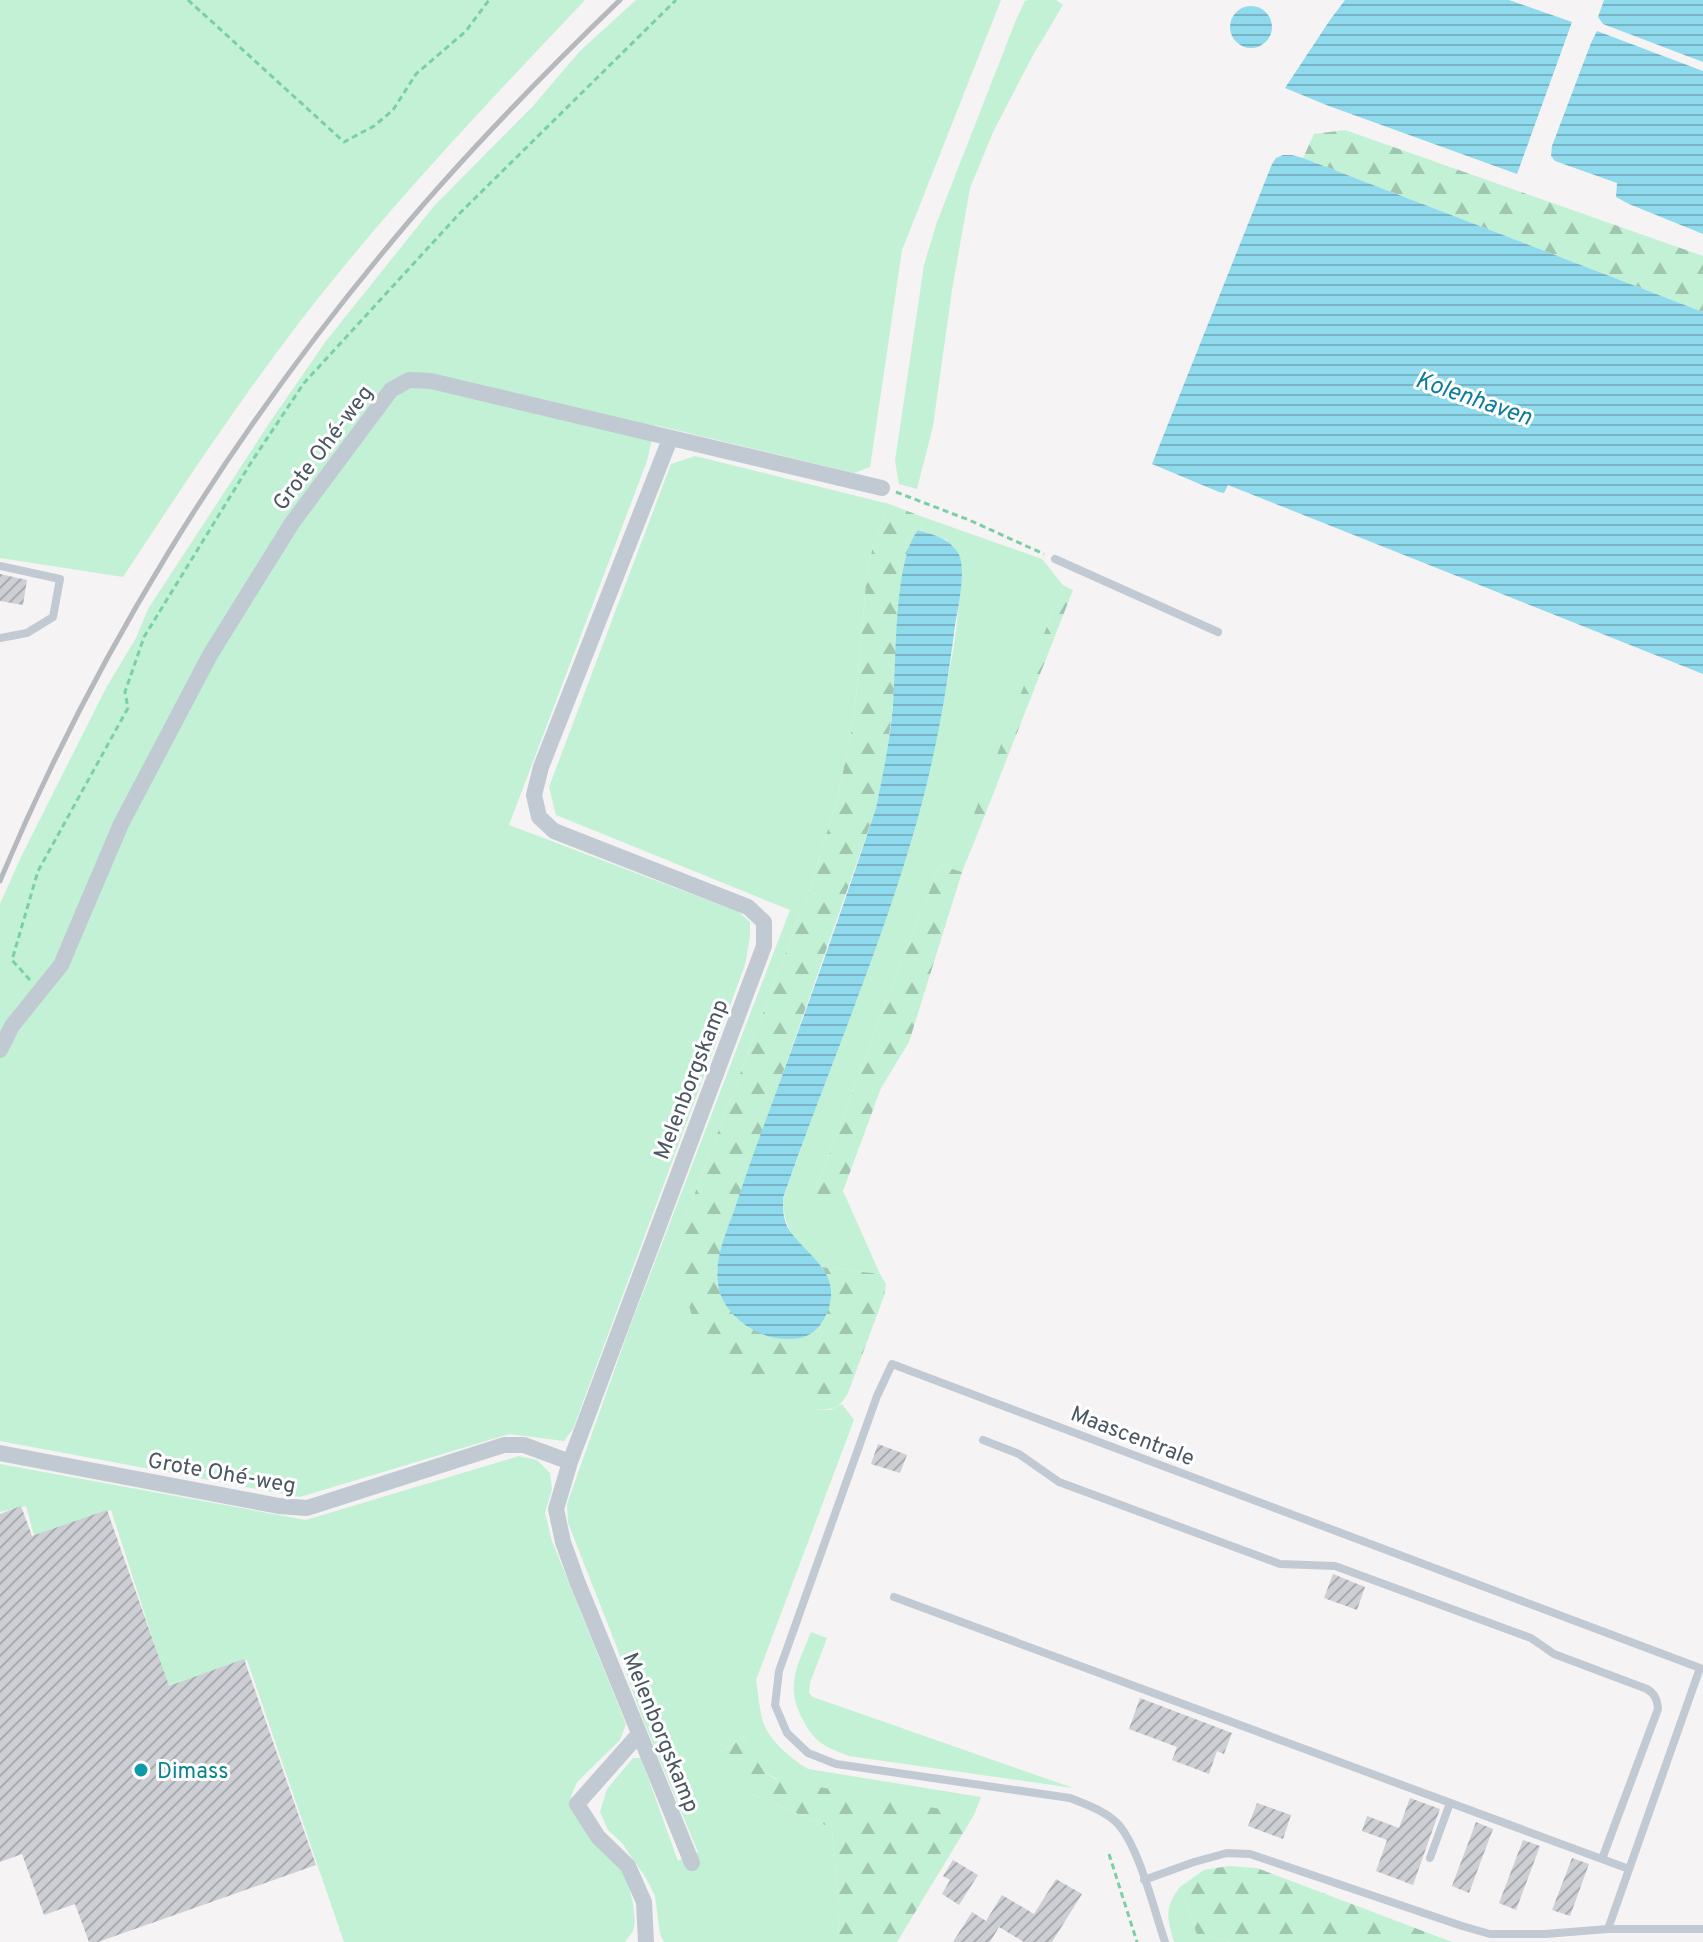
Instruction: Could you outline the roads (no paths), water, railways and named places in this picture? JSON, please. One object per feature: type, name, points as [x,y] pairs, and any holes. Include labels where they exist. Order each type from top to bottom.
[{"type":"street","name":"Grote Ohé-weg","points":[[0,1050],[12,1026],[61,965],[121,824],[210,655],[292,523],[391,390],[409,380],[431,381],[882,488]]},
{"type":"street","name":"Melenborgskamp","points":[[670,439],[541,767],[534,795],[539,817],[554,831],[748,907],[764,922],[764,946],[570,1462],[556,1509],[563,1542],[692,1863]]},
{"type":"street","name":"Grote Ohé-weg","points":[[0,1453],[279,1506],[307,1508],[504,1445],[524,1445],[570,1462]]},
{"type":"street","points":[[639,1734],[577,1804],[598,1837],[628,1866],[644,1902],[646,1942]]},
{"type":"lane","points":[[1055,559],[1218,632]]},
{"type":"lane","points":[[0,566],[60,579],[53,617],[27,633],[0,638]]},
{"type":"lane","name":"Maascentrale","points":[[1144,1880],[1133,1847],[1118,1824],[1097,1809],[1070,1798],[836,1764],[808,1753],[787,1733],[775,1705],[779,1671],[877,1396],[892,1364],[1700,1668],[1629,1869]]},
{"type":"lane","points":[[983,1440],[1019,1454],[1059,1482],[1280,1564],[1335,1566],[1531,1638],[1554,1654],[1654,1693],[1658,1709],[1602,1859]]},
{"type":"lane","points":[[894,1597],[1629,1869],[1608,1929]]},
{"type":"lane","points":[[1430,1858],[1450,1803]]},
{"type":"lane","points":[[1165,1942],[1144,1880],[1227,1853],[1250,1854],[1490,1934],[1703,1929]]},
{"type":"water","points":[[1345,0],[1509,0],[1572,22],[1517,174],[1285,88]]},
{"type":"water","points":[[1604,0],[1703,0],[1703,62],[1603,24],[1598,17]]},
{"type":"water","points":[[1251,6],[1266,12],[1272,27],[1266,42],[1251,48],[1236,42],[1230,27],[1236,12]]},
{"type":"water","points":[[1597,31],[1703,71],[1703,234],[1629,204],[1616,197],[1617,183],[1555,161],[1551,156],[1552,146]]},
{"type":"water","name":"Kolenhaven","points":[[1283,155],[1303,158],[1703,312],[1703,674],[1228,485],[1224,493],[1219,492],[1152,464],[1272,164]]},
{"type":"water","points":[[918,530],[950,544],[961,559],[960,599],[943,708],[925,791],[896,890],[783,1198],[788,1228],[827,1277],[830,1304],[822,1322],[811,1334],[794,1339],[776,1338],[757,1332],[731,1312],[718,1284],[720,1255],[876,808],[892,718],[900,588],[910,545]]},
{"type":"railway","points":[[0,881],[77,715],[121,634],[216,477],[268,401],[380,256],[437,189],[620,0]]},
{"type":"place","name":"Dimass","points":[[141,1770]]}]
